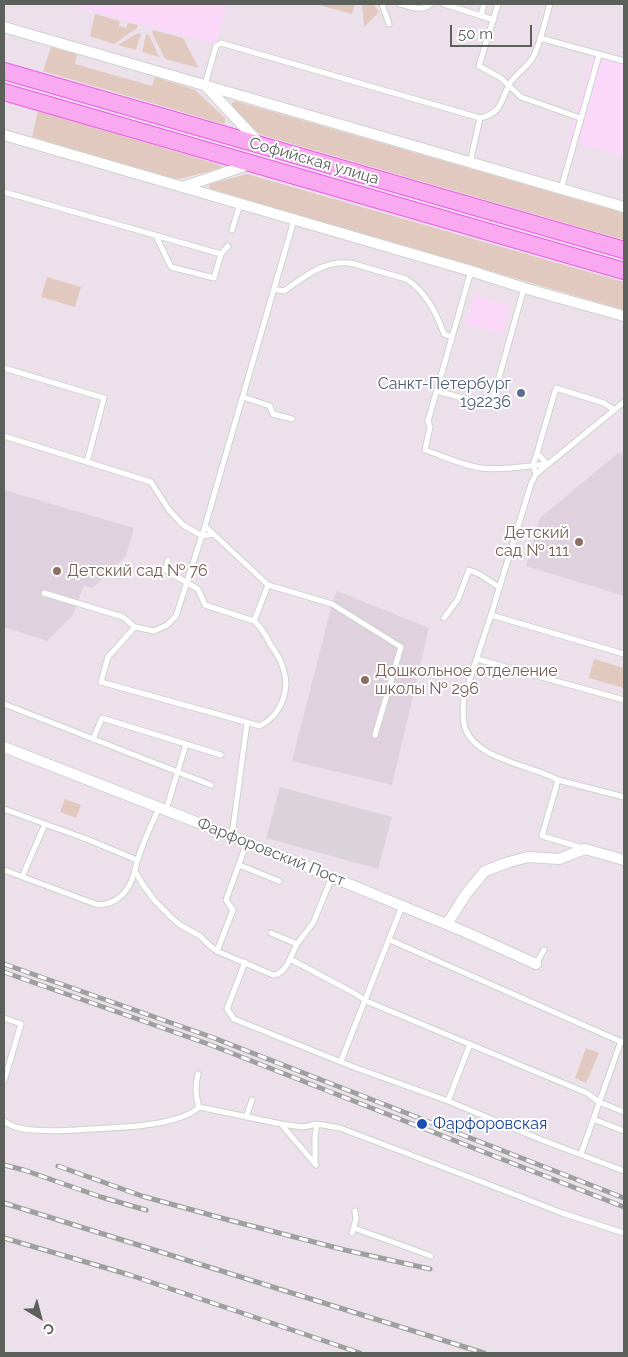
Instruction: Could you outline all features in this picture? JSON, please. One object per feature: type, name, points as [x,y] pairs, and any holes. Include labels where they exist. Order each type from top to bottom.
[{"type":"main road","name":"Софийская улица","points":[[4,71],[624,250]]},
{"type":"main road","name":"Софийская улица","points":[[4,92],[624,271]]},
{"type":"main road","points":[[353,192],[358,174]]},
{"type":"street","points":[[4,27],[624,207]]},
{"type":"street","points":[[205,85],[260,145]]},
{"type":"street","points":[[4,135],[624,316]]},
{"type":"street","points":[[182,187],[252,163]]},
{"type":"street","name":"Фарфоровский Пост","points":[[4,747],[247,842],[447,924],[536,964]]},
{"type":"street","points":[[447,924],[466,894],[485,871],[509,862],[528,857],[559,859],[586,849],[624,860]]},
{"type":"lane","points":[[382,4],[389,24]]},
{"type":"lane","points":[[400,4],[424,8],[431,4]]},
{"type":"lane","points":[[444,4],[453,5],[494,20]]},
{"type":"lane","points":[[480,15],[484,4]]},
{"type":"lane","points":[[498,4],[479,66],[501,78],[521,97],[580,118]]},
{"type":"lane","points":[[205,85],[216,46],[221,42],[480,118],[496,112],[509,86],[534,57],[550,4]]},
{"type":"lane","points":[[540,38],[624,61]]},
{"type":"lane","points":[[560,189],[599,55]]},
{"type":"lane","points":[[470,163],[480,118]]},
{"type":"lane","points":[[4,192],[220,254]]},
{"type":"lane","points":[[232,230],[240,204]]},
{"type":"lane","points":[[44,594],[123,617],[135,627],[154,632],[173,621],[202,536],[294,220]]},
{"type":"lane","points":[[156,236],[171,267],[214,278],[220,254],[228,246]]},
{"type":"lane","points":[[274,289],[284,291],[322,267],[346,262],[354,264],[406,279],[412,283],[420,290],[434,309],[444,334],[452,337]]},
{"type":"lane","points":[[471,271],[428,421],[430,427],[425,450],[483,469],[548,464]]},
{"type":"lane","points":[[437,391],[491,406],[524,288]]},
{"type":"lane","points":[[4,368],[104,398],[87,462]]},
{"type":"lane","points":[[536,474],[534,465],[556,388],[604,403],[614,410]]},
{"type":"lane","points":[[243,397],[270,406],[273,414],[292,419]]},
{"type":"lane","points":[[624,402],[536,474],[531,484],[464,697],[463,718],[468,734],[479,746],[499,758],[549,774],[558,780],[624,797]]},
{"type":"lane","points":[[4,436],[151,482],[176,519],[202,536],[213,534]]},
{"type":"lane","points":[[537,453],[548,464]]},
{"type":"lane","points":[[205,526],[268,585],[332,604],[401,647],[375,735]]},
{"type":"lane","points":[[135,627],[108,658],[100,682],[260,726],[271,719],[282,705],[286,678],[282,664],[259,625],[254,621],[205,605],[198,589],[165,570],[168,560]]},
{"type":"lane","points":[[444,618],[458,599],[469,570],[500,587]]},
{"type":"lane","points":[[254,621],[268,585]]},
{"type":"lane","points":[[491,615],[624,654]]},
{"type":"lane","points":[[477,659],[624,700]]},
{"type":"lane","points":[[4,704],[211,785]]},
{"type":"lane","points":[[93,739],[102,718],[221,755]]},
{"type":"lane","points":[[232,836],[247,723]]},
{"type":"lane","points":[[4,870],[98,905],[108,904],[117,900],[130,885],[137,860],[163,808],[178,772],[186,744]]},
{"type":"lane","points":[[558,780],[542,836],[586,849]]},
{"type":"lane","points":[[4,809],[137,860]]},
{"type":"lane","points":[[22,877],[45,824]]},
{"type":"lane","points":[[217,951],[233,910],[226,900],[247,842]]},
{"type":"lane","points":[[239,865],[279,881]]},
{"type":"lane","points":[[135,871],[147,890],[180,925],[200,936],[217,951],[273,975],[283,970],[297,944],[313,923],[332,877]]},
{"type":"lane","points":[[341,1061],[402,906]]},
{"type":"lane","points":[[270,933],[297,944]]},
{"type":"lane","points":[[390,940],[622,1042],[581,1154]]},
{"type":"lane","points":[[536,964],[544,950]]},
{"type":"lane","points":[[290,959],[366,1001],[588,1093],[599,1102],[624,1112]]},
{"type":"lane","points":[[245,962],[227,1009],[234,1019],[624,1171]]},
{"type":"lane","points":[[4,1018],[21,1024],[4,1081]]},
{"type":"lane","points":[[448,1101],[470,1044]]},
{"type":"lane","points":[[198,1074],[195,1087],[199,1107]]},
{"type":"lane","points":[[246,1118],[252,1100]]},
{"type":"lane","points":[[4,1121],[7,1124],[32,1130],[63,1131],[122,1128],[172,1120],[191,1113],[199,1107],[282,1124],[303,1127],[317,1124],[340,1128],[562,1213],[624,1234]]},
{"type":"lane","points":[[593,1119],[624,1131]]},
{"type":"lane","points":[[282,1124],[316,1165],[315,1136],[317,1124]]},
{"type":"lane","points":[[355,1211],[356,1218],[353,1231],[432,1256]]},
{"type":"shaded area","points":[[72,4],[227,4],[216,44],[71,6]]},
{"type":"shaded area","points":[[315,4],[355,4],[352,14]]},
{"type":"shaded area","points":[[362,4],[373,4],[379,12],[364,27]]},
{"type":"shaded area","points":[[95,14],[120,21],[119,26],[126,28],[128,23],[138,25],[137,28],[114,44],[90,36]]},
{"type":"shaded area","points":[[153,30],[183,38],[199,68],[165,59],[152,33]]},
{"type":"shaded area","points":[[138,33],[141,34],[136,50],[118,45]]},
{"type":"shaded area","points":[[146,34],[149,35],[159,57],[142,52]]},
{"type":"shaded area","points":[[51,47],[77,54],[75,64],[152,86],[155,77],[195,90],[225,118],[225,123],[223,124],[43,71]]},
{"type":"shaded area","points":[[593,52],[624,62],[624,157],[568,141]]},
{"type":"shaded area","points":[[235,101],[624,213],[624,240],[262,135],[232,106],[232,103]]},
{"type":"shaded area","points":[[38,111],[221,165],[222,167],[175,179],[32,137]]},
{"type":"shaded area","points":[[247,174],[624,282],[624,310],[209,188],[210,184]]},
{"type":"shaded area","points":[[47,277],[81,287],[75,307],[41,297]]},
{"type":"shaded area","points":[[474,295],[510,306],[502,334],[465,324]]},
{"type":"shaded area","name":"Детский сад № 111","points":[[618,453],[624,454],[624,596],[526,566],[540,518]]},
{"type":"shaded area","name":"Детский сад № 76","points":[[4,490],[134,528],[126,556],[93,588],[84,586],[72,616],[47,641],[4,627]]},
{"type":"shaded area","name":"Дошкольное отделение школы № 296","points":[[337,591],[429,628],[392,785],[292,761],[332,604]]},
{"type":"shaded area","points":[[594,659],[624,668],[624,688],[589,678]]},
{"type":"shaded area","points":[[280,787],[392,817],[378,869],[266,838]]},
{"type":"shaded area","points":[[65,799],[81,805],[76,818],[60,812]]},
{"type":"shaded area","points":[[586,1048],[599,1053],[586,1083],[575,1078]]},
{"type":"railway","points":[[4,964],[214,1038],[624,1198]]},
{"type":"railway","points":[[4,972],[211,1045],[624,1207]]},
{"type":"railway","points":[[4,1165],[146,1210]]},
{"type":"railway","points":[[58,1166],[142,1196],[225,1219],[345,1250],[430,1269]]},
{"type":"railway","points":[[4,1203],[484,1353]]},
{"type":"railway","points":[[4,1238],[130,1275],[360,1353]]},
{"type":"place","name":"Санкт-Петербург 192236","points":[[521,393]]},
{"type":"place","name":"Детский сад № 111","points":[[579,542]]},
{"type":"place","name":"Детский сад № 76","points":[[57,571]]},
{"type":"place","name":"Дошкольное отделение школы № 296","points":[[365,680]]},
{"type":"place","name":"Фарфоровская","points":[[422,1124]]}]
